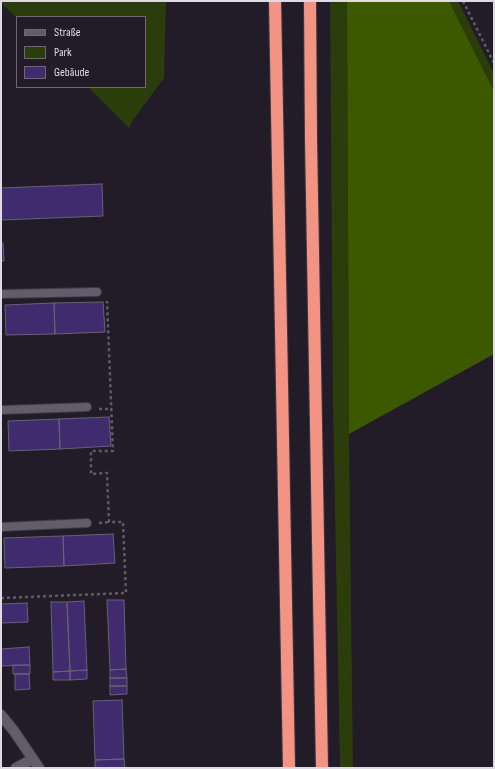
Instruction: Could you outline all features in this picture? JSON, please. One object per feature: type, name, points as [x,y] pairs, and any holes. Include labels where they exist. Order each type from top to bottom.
[{"type":"highway","points":[[275,1],[289,768]]},
{"type":"highway","points":[[310,1],[322,768]]},
{"type":"street","points":[[1,715],[39,768]]},
{"type":"street","points":[[16,768],[34,759]]},
{"type":"lane","points":[[1,294],[97,292]]},
{"type":"lane","points":[[1,410],[87,407]]},
{"type":"lane","points":[[1,527],[87,523]]},
{"type":"path","points":[[463,1],[494,63]]},
{"type":"path","points":[[1,598],[126,593],[123,522],[109,522],[107,473],[91,474],[91,451],[113,450],[106,292],[97,292]]},
{"type":"green space","points":[[1,1],[166,1],[164,78],[133,120],[129,128],[89,88],[146,88],[146,16],[16,17],[1,3]]},
{"type":"green space","points":[[330,1],[347,1],[349,434],[353,768],[340,768],[333,406]]},
{"type":"green space","points":[[347,1],[449,1],[494,91],[494,354],[349,434]]},
{"type":"green space","points":[[449,1],[458,1],[494,73],[494,91]]},
{"type":"building","points":[[102,184],[103,216],[1,220],[1,188]]},
{"type":"building","points":[[1,243],[3,243],[4,261],[1,261]]},
{"type":"building","points":[[103,302],[105,332],[55,334],[54,303]]},
{"type":"building","points":[[54,303],[55,334],[6,335],[5,305]]},
{"type":"building","points":[[109,417],[111,446],[60,449],[59,419]]},
{"type":"building","points":[[59,419],[60,449],[9,451],[8,421]]},
{"type":"building","points":[[113,534],[115,563],[64,566],[63,536]]},
{"type":"building","points":[[63,536],[64,566],[5,568],[4,538]]},
{"type":"building","points":[[107,600],[124,600],[126,669],[110,670]]},
{"type":"building","points":[[84,601],[87,670],[70,671],[67,602]]},
{"type":"building","points":[[51,602],[67,602],[70,671],[53,672]]},
{"type":"building","points":[[27,603],[28,622],[1,623],[1,604]]},
{"type":"building","points":[[29,647],[30,665],[1,666],[1,649]]},
{"type":"building","points":[[13,665],[30,665],[30,674],[13,674]]},
{"type":"building","points":[[126,669],[127,678],[110,678],[110,670]]},
{"type":"building","points":[[87,670],[87,679],[70,680],[70,671]]},
{"type":"building","points":[[70,671],[70,680],[53,680],[53,672]]},
{"type":"building","points":[[15,674],[29,674],[30,689],[15,690]]},
{"type":"building","points":[[110,678],[127,678],[127,686],[110,686]]},
{"type":"building","points":[[110,686],[127,686],[127,694],[110,695]]},
{"type":"building","points":[[122,700],[124,759],[95,760],[93,701]]},
{"type":"building","points":[[124,759],[125,768],[95,768],[95,760]]}]
